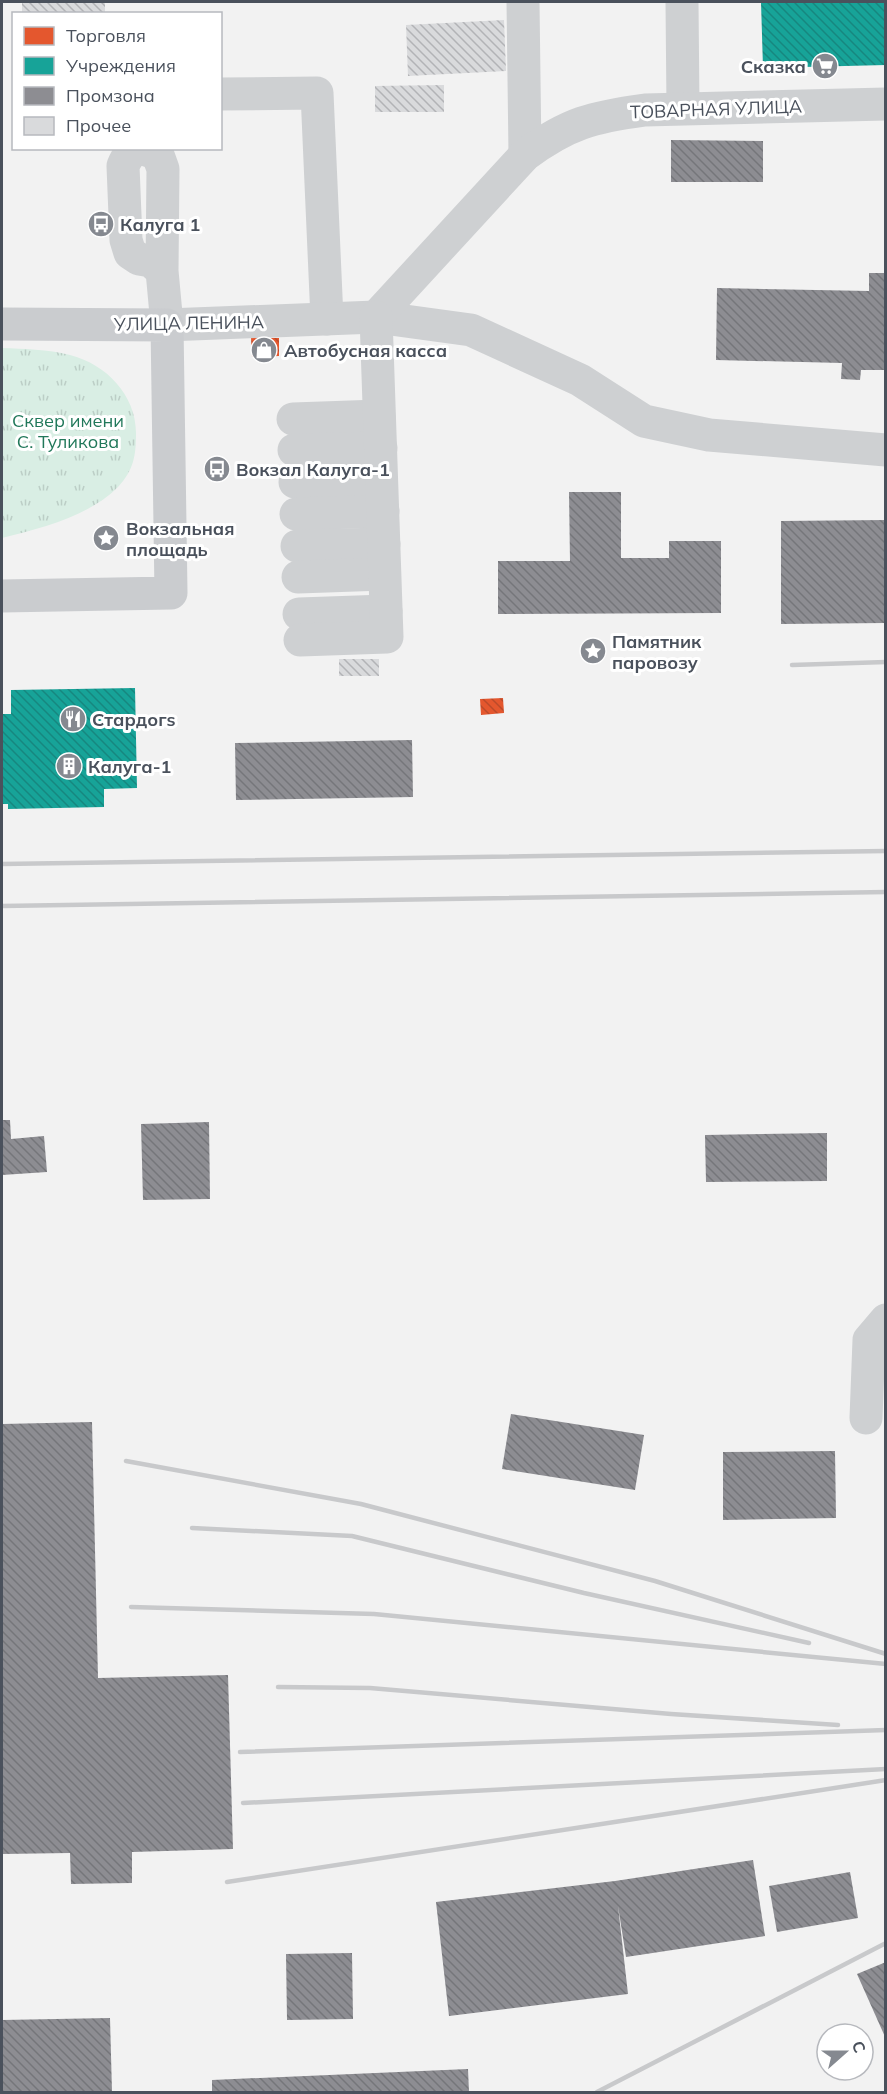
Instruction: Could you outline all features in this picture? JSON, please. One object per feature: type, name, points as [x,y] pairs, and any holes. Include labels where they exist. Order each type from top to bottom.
[{"type":"main road","name":"УЛИЦА ЛЕНИНА","points":[[2,324],[166,325]]},
{"type":"main road","points":[[2,596],[171,593],[166,325]]},
{"type":"street","points":[[523,2],[525,155]]},
{"type":"street","points":[[682,2],[682,108]]},
{"type":"street","points":[[222,94],[316,93],[327,319]]},
{"type":"street","name":"ТОВАРНАЯ УЛИЦА","points":[[376,317],[525,155],[560,131],[588,120],[645,110],[885,104]]},
{"type":"street","points":[[134,150],[127,155],[123,166],[126,240],[130,253],[139,259],[152,261],[162,271],[166,325]]},
{"type":"street","points":[[149,150],[165,159]]},
{"type":"street","points":[[299,627],[386,611],[376,317]]},
{"type":"street","name":"УЛИЦА ЛЕНИНА","points":[[166,325],[376,317],[471,330],[580,381],[644,421],[709,435],[885,450]]},
{"type":"street","points":[[379,416],[293,435],[382,480]]},
{"type":"street","points":[[296,498],[382,480]]},
{"type":"street","points":[[297,562],[384,559]]},
{"type":"street","points":[[866,1418],[869,1340],[885,1320]]},
{"type":"green space","name":"Сквер имени С. Туликова","points":[[2,348],[61,353],[83,359],[96,366],[107,374],[125,394],[135,419],[136,433],[135,455],[131,468],[118,487],[106,497],[93,506],[63,520],[2,538]]},
{"type":"building: Торговля","points":[[251,338],[279,338],[279,356],[252,357]]},
{"type":"building: Торговля","points":[[503,698],[504,713],[481,715],[480,699]]},
{"type":"building: Учреждения","points":[[761,2],[886,2],[886,65],[763,68]]},
{"type":"building: Учреждения","name":"Калуга-1","points":[[135,688],[137,788],[104,789],[104,807],[8,809],[8,804],[2,804],[2,714],[11,714],[11,690]]},
{"type":"building: Промзона","points":[[671,140],[763,141],[763,182],[671,182]]},
{"type":"building: Промзона","points":[[869,273],[886,273],[886,370],[861,370],[860,380],[841,379],[842,363],[716,360],[717,288],[869,291]]},
{"type":"building: Промзона","points":[[569,492],[621,492],[621,558],[669,558],[669,541],[721,541],[721,613],[498,614],[498,561],[570,561]]},
{"type":"building: Промзона","points":[[886,520],[886,623],[781,624],[781,521]]},
{"type":"building: Промзона","points":[[412,740],[413,797],[236,800],[235,743]]},
{"type":"building: Промзона","points":[[2,1120],[10,1120],[11,1139],[44,1136],[47,1172],[2,1175]]},
{"type":"building: Промзона","points":[[209,1122],[210,1199],[143,1200],[141,1124]]},
{"type":"building: Промзона","points":[[827,1133],[827,1181],[706,1182],[705,1135]]},
{"type":"building: Промзона","points":[[511,1414],[644,1435],[635,1490],[502,1469]]},
{"type":"building: Промзона","points":[[92,1422],[98,1678],[228,1675],[233,1849],[132,1852],[132,1883],[71,1884],[70,1853],[2,1854],[2,1424]]},
{"type":"building: Промзона","points":[[835,1451],[836,1518],[723,1520],[723,1452]]},
{"type":"building: Промзона","points":[[753,1860],[765,1936],[626,1957],[618,1906],[628,1994],[449,2016],[436,1902],[615,1881]]},
{"type":"building: Промзона","points":[[850,1872],[858,1918],[777,1932],[769,1886]]},
{"type":"building: Промзона","points":[[352,1953],[353,2019],[287,2020],[286,1954]]},
{"type":"building: Промзона","points":[[886,1962],[886,2039],[857,1974]]},
{"type":"building: Промзона","points":[[110,2018],[112,2092],[2,2092],[2,2020]]},
{"type":"building: Промзона","points":[[468,2069],[469,2092],[212,2092],[212,2080]]},
{"type":"building: Прочее","points":[[22,2],[105,2],[105,12],[22,12]]},
{"type":"building: Прочее","points":[[504,20],[506,71],[408,76],[406,25]]},
{"type":"building: Прочее","points":[[444,85],[444,112],[375,112],[375,86]]},
{"type":"building: Прочее","points":[[339,659],[379,659],[379,676],[339,676]]},
{"type":"railway","points":[[792,665],[886,662]]},
{"type":"railway","points":[[2,864],[886,851]]},
{"type":"railway","points":[[2,906],[886,892]]},
{"type":"railway","points":[[126,1461],[361,1504],[655,1581],[886,1654]]},
{"type":"railway","points":[[192,1528],[352,1536],[584,1593],[809,1643]]},
{"type":"railway","points":[[131,1607],[374,1614],[886,1664]]},
{"type":"railway","points":[[278,1687],[370,1688],[671,1714],[838,1725]]},
{"type":"railway","points":[[240,1752],[886,1730]]},
{"type":"railway","points":[[243,1803],[886,1769]]},
{"type":"railway","points":[[227,1882],[886,1780]]},
{"type":"railway","points":[[597,2092],[886,1943]]},
{"type":"place","name":"Сказка","points":[[825,66]]},
{"type":"place","name":"Калуга 1","points":[[101,224]]},
{"type":"place","name":"Автобусная касса","points":[[264,350]]},
{"type":"place","name":"Вокзал Калуга-1","points":[[217,469]]},
{"type":"place","name":"Вокзальная площадь","points":[[106,538]]},
{"type":"place","name":"Памятник паровозу","points":[[593,651]]},
{"type":"place","name":"Стардогs","points":[[73,719]]},
{"type":"place","name":"Калуга-1","points":[[69,766]]}]
